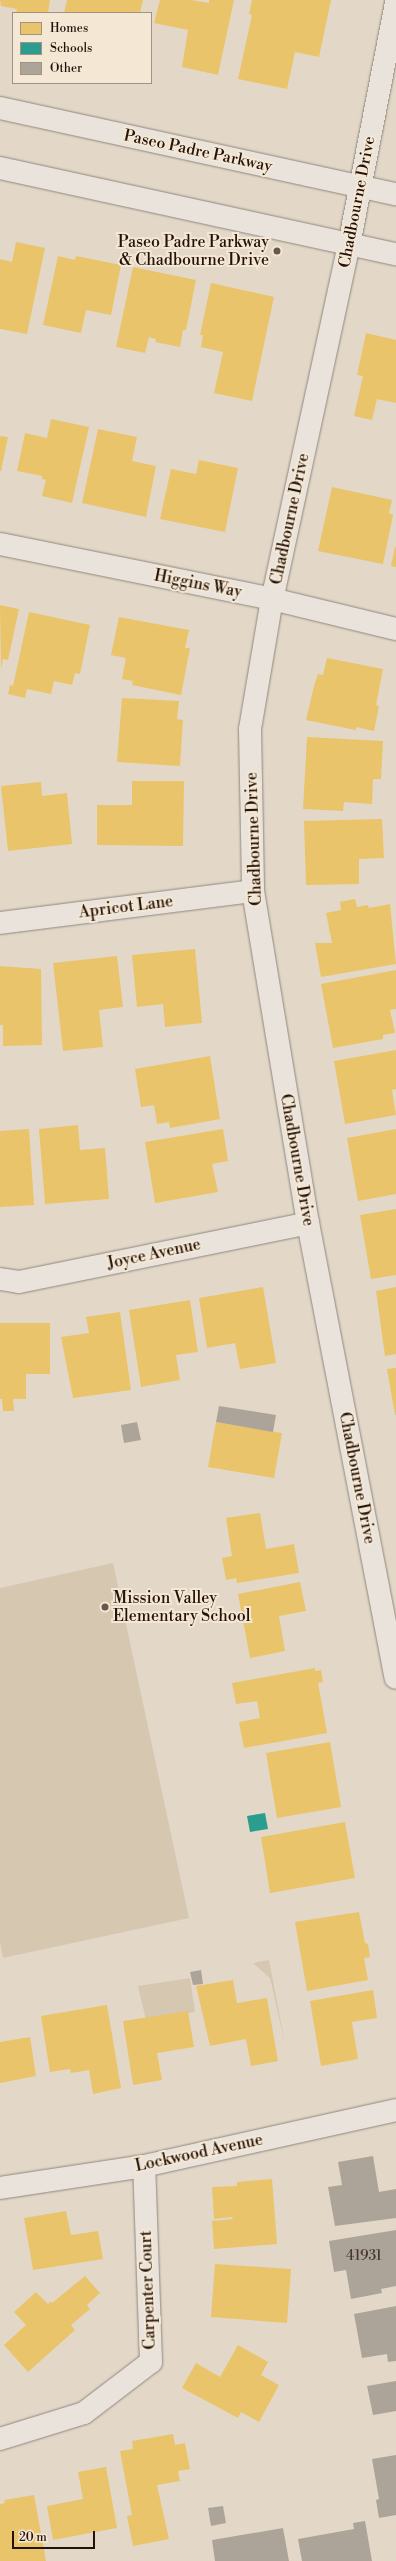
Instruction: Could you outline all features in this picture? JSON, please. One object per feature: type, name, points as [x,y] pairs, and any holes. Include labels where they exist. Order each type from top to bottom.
[{"type":"street","name":"Chadbourne Drive","points":[[396,3],[349,244],[272,599],[250,729],[253,891],[308,1223],[396,1678]]},
{"type":"street","name":"Paseo Padre Parkway","points":[[0,108],[396,194]]},
{"type":"street","points":[[0,168],[396,254]]},
{"type":"street","name":"Higgins Way","points":[[0,544],[272,599],[396,629]]},
{"type":"street","name":"Apricot Lane","points":[[0,923],[253,891]]},
{"type":"street","name":"Joyce Avenue","points":[[0,1279],[19,1282],[308,1223]]},
{"type":"street","name":"Lockwood Avenue","points":[[0,2188],[144,2166],[396,2110]]},
{"type":"street","name":"Carpenter Court","points":[[0,2439],[84,2413],[151,2362],[144,2166]]},
{"type":"shaded area","points":[[113,1563],[189,1918],[3,1958],[0,1941],[0,1588]]},
{"type":"shaded area","points":[[269,1960],[286,2048],[270,1978],[253,1963]]},
{"type":"shaded area","points":[[190,1978],[195,2012],[146,2020],[138,1986]]},
{"type":"building: Homes","points":[[0,0],[50,0],[48,12],[16,12],[17,9],[1,6]]},
{"type":"building: Homes","points":[[67,0],[143,0],[140,12],[64,12]]},
{"type":"building: Homes","points":[[160,0],[191,0],[209,3],[209,0],[234,0],[218,75],[182,67],[188,30],[154,23]]},
{"type":"building: Homes","points":[[252,0],[331,0],[319,57],[295,52],[287,89],[238,79],[252,15],[249,14]]},
{"type":"building: Homes","points":[[16,242],[45,248],[27,334],[0,329],[0,259],[12,262]]},
{"type":"building: Homes","points":[[58,256],[75,260],[76,256],[121,265],[111,315],[86,310],[81,333],[43,325]]},
{"type":"building: Homes","points":[[133,267],[196,280],[186,330],[183,330],[180,347],[155,342],[156,339],[149,337],[145,353],[116,347]]},
{"type":"building: Homes","points":[[211,283],[274,297],[252,401],[214,393],[223,352],[201,347],[203,335],[200,335]]},
{"type":"building: Homes","points":[[366,333],[396,340],[396,403],[377,399],[372,420],[354,416],[363,376],[357,375]]},
{"type":"building: Homes","points":[[51,419],[89,427],[72,503],[42,496],[46,480],[42,479],[42,476],[17,471],[25,433],[47,438]]},
{"type":"building: Homes","points":[[98,429],[137,437],[132,461],[156,466],[146,517],[82,503]]},
{"type":"building: Homes","points":[[0,436],[8,437],[1,471],[0,471]]},
{"type":"building: Homes","points":[[199,460],[238,468],[225,532],[160,519],[171,469],[196,474]]},
{"type":"building: Homes","points":[[332,487],[392,500],[389,513],[393,515],[383,564],[318,551]]},
{"type":"building: Homes","points":[[396,547],[396,567],[391,566]]},
{"type":"building: Homes","points":[[0,605],[19,609],[8,660],[3,659],[1,669]]},
{"type":"building: Homes","points":[[29,612],[90,625],[80,674],[75,673],[72,685],[54,681],[51,694],[27,689],[25,698],[8,694],[10,685],[13,686]]},
{"type":"building: Homes","points":[[119,617],[189,630],[185,648],[190,648],[181,695],[132,685],[133,681],[122,679],[126,658],[111,655]]},
{"type":"building: Homes","points":[[327,658],[383,669],[376,705],[379,706],[374,731],[356,727],[356,730],[306,720],[318,674],[323,675]]},
{"type":"building: Homes","points":[[122,698],[179,701],[177,719],[183,720],[180,766],[117,762]]},
{"type":"building: Homes","points":[[307,737],[383,741],[381,779],[373,779],[372,804],[344,802],[343,811],[303,809]]},
{"type":"building: Homes","points":[[132,781],[184,781],[183,846],[97,845],[97,805],[132,805]]},
{"type":"building: Homes","points":[[41,782],[42,796],[67,793],[72,844],[8,851],[1,786]]},
{"type":"building: Homes","points":[[382,819],[384,858],[359,859],[359,884],[306,885],[304,821]]},
{"type":"building: Homes","points":[[355,899],[357,907],[368,905],[369,908],[390,904],[396,964],[321,977],[315,943],[332,943],[326,913],[341,910],[340,902]]},
{"type":"building: Homes","points":[[195,949],[202,1023],[165,1027],[163,1004],[137,1007],[132,955]]},
{"type":"building: Homes","points":[[117,956],[123,1007],[99,1010],[103,1047],[63,1051],[53,963]]},
{"type":"building: Homes","points":[[0,966],[41,969],[42,1045],[3,1046],[3,1025],[0,1025]]},
{"type":"building: Homes","points":[[396,970],[396,1009],[390,1010],[395,1033],[383,1035],[383,1039],[333,1048],[321,984]]},
{"type":"building: Homes","points":[[396,1050],[396,1089],[392,1090],[396,1115],[345,1124],[334,1061]]},
{"type":"building: Homes","points":[[210,1056],[220,1119],[170,1128],[169,1122],[157,1124],[154,1105],[141,1107],[135,1069]]},
{"type":"building: Homes","points":[[78,1125],[80,1150],[105,1148],[109,1199],[45,1204],[39,1129]]},
{"type":"building: Homes","points":[[29,1129],[34,1205],[0,1207],[0,1131]]},
{"type":"building: Homes","points":[[223,1129],[228,1161],[212,1164],[218,1192],[155,1203],[145,1142]]},
{"type":"building: Homes","points":[[396,1129],[396,1194],[358,1201],[347,1138]]},
{"type":"building: Homes","points":[[396,1209],[396,1275],[371,1279],[360,1215]]},
{"type":"building: Homes","points":[[263,1287],[276,1363],[240,1369],[235,1343],[207,1348],[199,1298]]},
{"type":"building: Homes","points":[[396,1287],[396,1354],[385,1356],[376,1291]]},
{"type":"building: Homes","points":[[190,1300],[198,1352],[176,1355],[180,1380],[141,1387],[129,1310]]},
{"type":"building: Homes","points":[[120,1312],[131,1390],[73,1398],[61,1337],[89,1333],[86,1317]]},
{"type":"building: Homes","points":[[0,1323],[50,1323],[50,1374],[26,1374],[26,1399],[13,1399],[14,1411],[3,1411],[2,1399],[0,1399]]},
{"type":"building: Homes","points":[[396,1368],[396,1415],[395,1415],[387,1369]]},
{"type":"building: Homes","points":[[216,1422],[282,1433],[274,1478],[208,1467]]},
{"type":"building: Homes","points":[[260,1513],[266,1549],[294,1544],[299,1573],[237,1583],[236,1578],[226,1580],[222,1558],[232,1556],[226,1518]]},
{"type":"building: Homes","points":[[300,1582],[306,1611],[279,1616],[285,1651],[250,1658],[238,1594]]},
{"type":"building: Homes","points":[[315,1668],[315,1671],[321,1670],[323,1682],[318,1683],[327,1733],[244,1748],[239,1722],[260,1718],[257,1701],[236,1704],[232,1683]]},
{"type":"building: Homes","points":[[330,1742],[341,1807],[277,1818],[266,1753]]},
{"type":"building: Homes","points":[[345,1822],[355,1878],[270,1893],[261,1837]]},
{"type":"building: Homes","points":[[359,1912],[365,1943],[368,1944],[370,1957],[364,1958],[368,1980],[307,1991],[295,1922]]},
{"type":"building: Homes","points":[[233,1980],[237,2003],[267,1998],[278,2061],[251,2066],[246,2039],[210,2046],[196,1986]]},
{"type":"building: Homes","points":[[373,1990],[377,2018],[352,2022],[358,2059],[321,2066],[310,2001]]},
{"type":"building: Homes","points":[[107,2005],[121,2088],[93,2094],[89,2070],[71,2073],[70,2069],[50,2072],[41,2016]]},
{"type":"building: Homes","points":[[188,2011],[194,2047],[157,2053],[162,2080],[133,2085],[123,2021]]},
{"type":"building: Homes","points":[[30,2037],[36,2076],[0,2083],[0,2042]]},
{"type":"building: Homes","points":[[272,2179],[277,2244],[214,2249],[212,2221],[233,2219],[232,2217],[214,2219],[212,2187],[237,2186],[237,2182]]},
{"type":"building: Homes","points":[[66,2211],[71,2235],[98,2231],[103,2259],[33,2270],[24,2218]]},
{"type":"building: Homes","points":[[215,2264],[291,2269],[287,2323],[211,2317]]},
{"type":"building: Homes","points":[[85,2276],[100,2293],[87,2305],[90,2309],[71,2325],[75,2330],[28,2372],[4,2345],[26,2325],[14,2312],[36,2292],[48,2304],[51,2301],[52,2303]]},
{"type":"building: Homes","points":[[238,2345],[268,2362],[261,2375],[279,2385],[259,2422],[241,2412],[238,2418],[182,2388],[196,2363],[220,2377]]},
{"type":"building: Homes","points":[[173,2434],[175,2445],[185,2443],[190,2469],[178,2471],[180,2481],[157,2485],[169,2539],[133,2546],[127,2516],[132,2515],[120,2451],[133,2449],[132,2441]]},
{"type":"building: Homes","points":[[106,2467],[117,2528],[53,2540],[47,2506],[83,2499],[78,2472]]},
{"type":"building: Homes","points":[[34,2495],[46,2561],[0,2561],[0,2504],[5,2503],[4,2500]]},
{"type":"building: Schools","points":[[265,1813],[268,1829],[250,1832],[247,1816]]},
{"type":"building: Other","points":[[219,1406],[276,1415],[273,1432],[216,1422]]},
{"type":"building: Other","points":[[137,1422],[141,1440],[124,1443],[121,1425]]},
{"type":"building: Other","points":[[201,1970],[203,1984],[193,1985],[190,1972]]},
{"type":"building: Other","points":[[373,2156],[379,2192],[396,2189],[396,2218],[335,2226],[328,2187],[342,2185],[338,2162]]},
{"type":"building: Other","points":[[396,2230],[396,2286],[381,2289],[382,2293],[351,2299],[346,2270],[334,2272],[329,2241]]},
{"type":"building: Other","points":[[396,2306],[396,2361],[388,2362],[387,2354],[362,2358],[354,2314]]},
{"type":"building: Other","points":[[396,2381],[396,2411],[373,2415],[367,2386]]},
{"type":"building: Other","points":[[396,2455],[396,2515],[379,2518],[376,2500],[379,2499],[372,2459]]},
{"type":"building: Other","points":[[223,2506],[226,2523],[211,2526],[208,2508]]},
{"type":"building: Other","points":[[365,2521],[372,2561],[302,2561],[298,2539],[354,2529],[353,2523]]},
{"type":"building: Other","points":[[283,2528],[289,2561],[215,2561],[212,2540]]},
{"type":"place","name":"Paseo Padre Parkway & Chadbourne Drive","points":[[277,251]]},
{"type":"place","name":"Mission Valley Elementary School","points":[[105,1607]]}]
